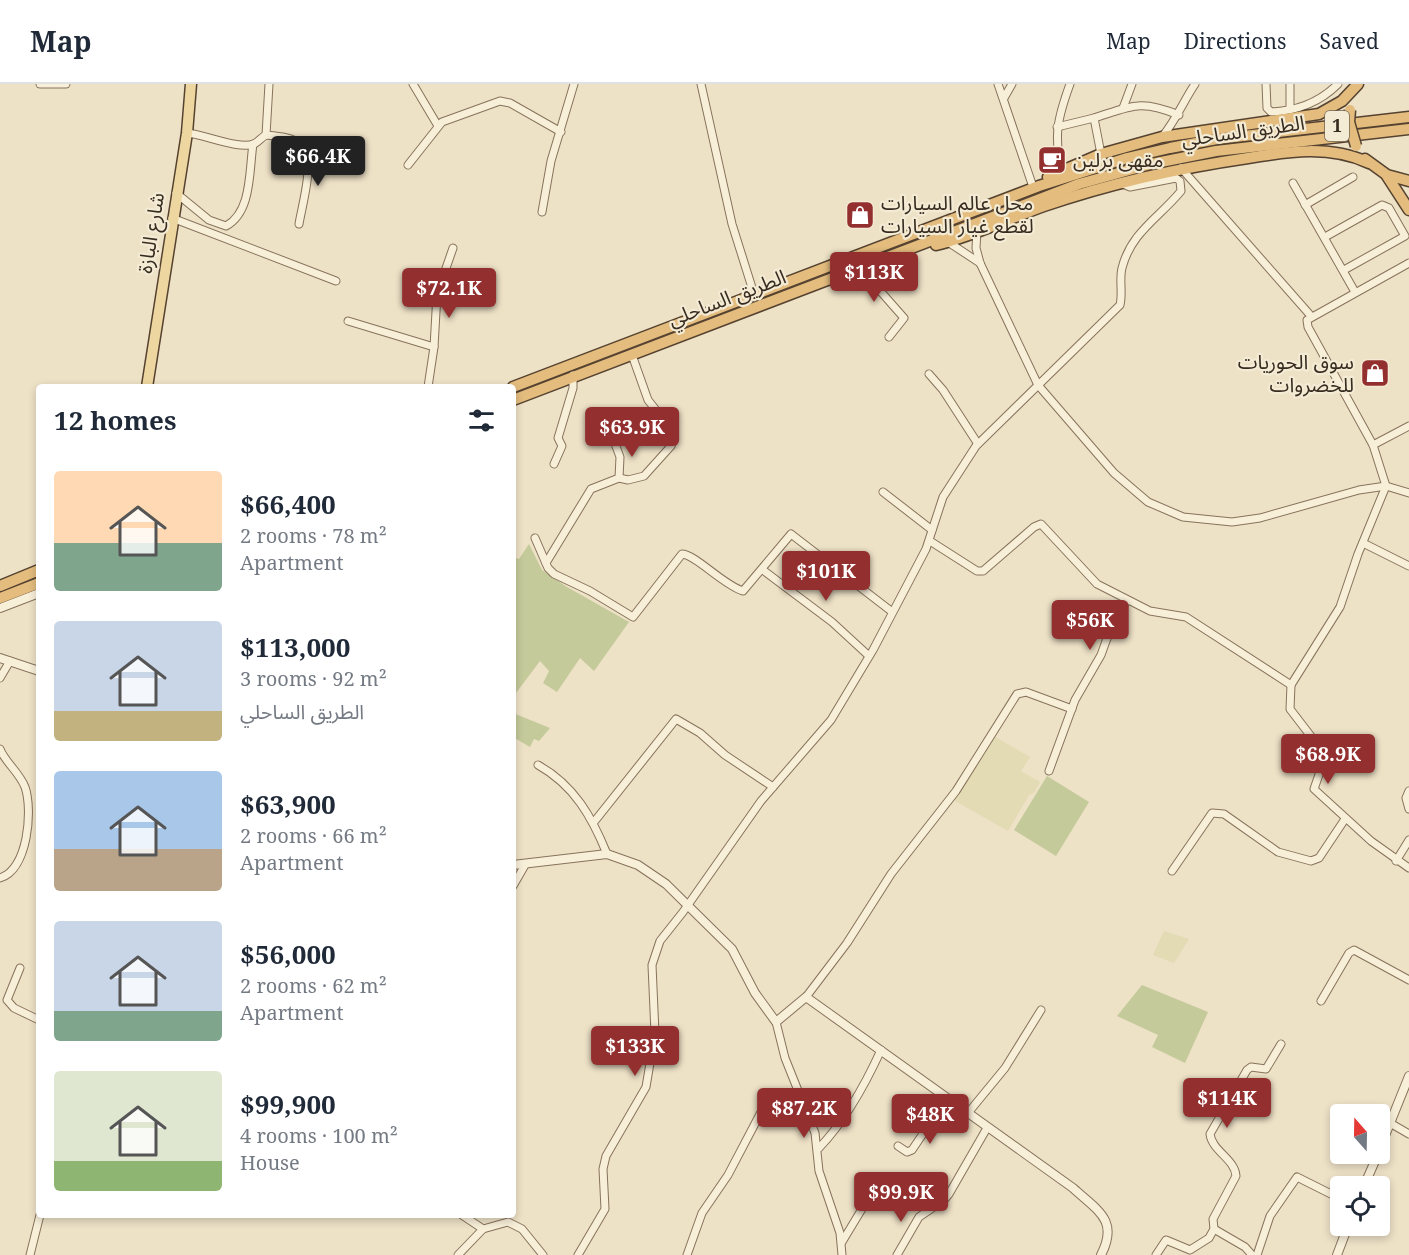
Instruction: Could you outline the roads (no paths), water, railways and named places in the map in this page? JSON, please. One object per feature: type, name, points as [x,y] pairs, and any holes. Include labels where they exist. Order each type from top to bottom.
[{"type":"highway","points":[[1358,84],[1350,110],[1351,128],[1356,146],[1369,163]]},
{"type":"highway","points":[[1018,194],[1032,184],[1101,154],[1162,137],[1319,114],[1342,101],[1358,84]]},
{"type":"highway","name":"الطريق الساحلي","points":[[516,400],[1034,201],[1119,173],[1172,159],[1265,140],[1409,117]]},
{"type":"highway","name":"الطريق الساحلي","points":[[516,386],[1018,194],[1127,158],[1217,139],[1265,140],[1409,129]]},
{"type":"highway","points":[[924,244],[935,245],[948,242],[1044,206],[1181,168],[1306,152],[1345,153],[1369,163],[1387,175],[1409,181]]},
{"type":"highway","points":[[1387,175],[1409,210]]},
{"type":"highway","points":[[0,586],[36,571]]},
{"type":"highway","points":[[0,598],[36,584]]},
{"type":"main road","name":"شارع البازة","points":[[147,384],[187,133],[191,84]]},
{"type":"street","points":[[40,84],[66,84]]},
{"type":"street","points":[[266,135],[269,84]]},
{"type":"street","points":[[413,84],[438,126]]},
{"type":"street","points":[[542,212],[546,180],[574,84]]},
{"type":"street","points":[[701,84],[732,224],[754,294]]},
{"type":"street","points":[[998,84],[1032,184]]},
{"type":"street","points":[[1004,98],[1012,84]]},
{"type":"street","points":[[1062,170],[1055,142],[1057,127],[1070,84]]},
{"type":"street","points":[[1123,108],[1132,84]]},
{"type":"street","points":[[1162,137],[1179,115],[1183,103],[1195,84]]},
{"type":"street","points":[[1266,84],[1267,108],[1271,112],[1316,101],[1335,85]]},
{"type":"street","points":[[1290,108],[1291,84]]},
{"type":"street","points":[[408,165],[438,126],[447,120],[500,102],[510,103],[561,132]]},
{"type":"street","points":[[1057,127],[1123,108],[1148,105],[1179,115]]},
{"type":"street","points":[[1094,118],[1101,154]]},
{"type":"street","points":[[187,133],[205,134],[221,141],[253,144],[266,135],[292,140],[306,151],[307,177],[299,224]]},
{"type":"street","points":[[176,193],[209,220],[226,226],[237,220],[245,203],[253,144]]},
{"type":"street","points":[[1181,168],[1311,316]]},
{"type":"street","points":[[1305,205],[1353,177]]},
{"type":"street","points":[[578,1255],[605,1209],[603,1168],[606,1156],[646,1087],[655,1033],[652,965],[655,952],[773,787],[831,720],[869,656],[930,541],[942,496],[978,444],[1120,305],[1120,276],[1138,234],[1181,191],[1180,181],[1176,178],[1130,187],[1122,183]]},
{"type":"street","points":[[1293,183],[1355,292]]},
{"type":"street","points":[[1325,237],[1386,205],[1409,243]]},
{"type":"street","points":[[172,218],[336,282]]},
{"type":"street","points":[[977,231],[976,248],[980,263],[1038,384],[1132,490],[1148,502],[1183,517],[1208,521],[1242,520],[1359,490],[1386,486],[1409,493]]},
{"type":"street","points":[[1344,270],[1405,236]]},
{"type":"street","points":[[948,242],[980,263]]},
{"type":"street","points":[[428,384],[434,347],[437,294],[453,248]]},
{"type":"street","points":[[1409,262],[1307,320],[1308,327],[1373,445],[1386,486],[1340,607],[1291,685],[1290,709],[1324,756],[1314,788],[1346,819],[1396,861],[1409,868]]},
{"type":"street","points":[[860,268],[904,318],[889,338]]},
{"type":"street","points":[[348,321],[434,347]]},
{"type":"street","points":[[546,563],[586,494],[601,483],[619,478],[628,480],[644,476],[664,458],[674,437],[671,429],[648,400],[632,355]]},
{"type":"street","points":[[554,464],[562,446],[558,438],[574,378],[570,366]]},
{"type":"street","points":[[929,374],[943,390],[978,444]]},
{"type":"street","points":[[1373,445],[1409,426]]},
{"type":"street","points":[[614,441],[620,457],[619,478]]},
{"type":"street","points":[[883,492],[932,530]]},
{"type":"street","points":[[930,541],[977,571],[983,571],[1034,527],[1041,524],[1097,585],[1150,611],[1181,615],[1193,621],[1291,685]]},
{"type":"street","points":[[535,538],[546,563],[554,574],[590,591],[633,617],[682,554],[689,555],[708,572],[743,591],[791,534],[891,611]]},
{"type":"street","points":[[1363,543],[1409,566]]},
{"type":"street","points":[[763,570],[832,622],[869,656]]},
{"type":"street","points":[[0,608],[36,594]]},
{"type":"street","points":[[1050,771],[1071,709],[1101,655],[1110,630],[1127,600]]},
{"type":"street","points":[[0,658],[36,670]]},
{"type":"street","points":[[0,678],[10,661]]},
{"type":"street","points":[[776,1022],[806,997],[847,943],[891,874],[956,790],[1017,694],[1026,692],[1071,709]]},
{"type":"street","points":[[594,822],[675,719],[700,733],[725,755],[773,787]]},
{"type":"street","points":[[0,748],[24,785],[29,803],[27,840],[11,869],[0,878]]},
{"type":"street","points":[[538,765],[562,782],[594,822],[607,854]]},
{"type":"street","points":[[1409,791],[1406,798],[1409,809]]},
{"type":"street","points":[[1172,870],[1212,813],[1224,814],[1278,852],[1311,861],[1319,858],[1346,819]]},
{"type":"street","points":[[1396,861],[1409,840]]},
{"type":"street","points":[[516,865],[607,854],[628,860],[644,869],[687,905],[732,949],[755,993],[776,1022],[785,1058],[819,1148],[819,1171],[842,1242],[842,1255]]},
{"type":"street","points":[[516,881],[525,865]]},
{"type":"street","points":[[1321,1001],[1349,953],[1354,950],[1409,980]]},
{"type":"street","points":[[20,968],[7,1000],[14,1008],[36,1019]]},
{"type":"street","points":[[806,997],[987,1128],[1056,1174],[1101,1216],[1110,1231],[1101,1255]]},
{"type":"street","points":[[968,1113],[1005,1068],[1041,1010]]},
{"type":"street","points":[[1156,1255],[1166,1240],[1186,1249],[1195,1249],[1209,1238],[1214,1229],[1213,1219],[1236,1172],[1212,1141],[1210,1134],[1247,1070],[1251,1066],[1266,1069],[1281,1044]]},
{"type":"street","points":[[819,1148],[830,1136],[856,1097],[881,1050]]},
{"type":"street","points":[[1409,1076],[1390,1123],[1409,1134]]},
{"type":"street","points":[[687,1255],[702,1213],[728,1175],[769,1097],[779,1093],[803,1101]]},
{"type":"street","points":[[898,1146],[907,1152],[912,1150],[947,1098]]},
{"type":"street","points":[[897,1255],[919,1217],[949,1194],[987,1128]]},
{"type":"street","points":[[1214,1229],[1245,1246],[1255,1255],[1270,1216],[1297,1177],[1330,1194]]},
{"type":"street","points":[[842,1242],[877,1184],[884,1184],[928,1209]]},
{"type":"street","points":[[30,1255],[39,1218]]},
{"type":"street","points":[[466,1218],[483,1229]]},
{"type":"street","points":[[458,1255],[483,1229],[501,1222],[513,1224],[537,1244],[543,1255]]},
{"type":"street","points":[[1337,1255],[1344,1236]]},
{"type":"place","name":"مقهى برلين","points":[[1052,160]]},
{"type":"place","name":"محل عالم السيارات لقطع غيار السيارات","points":[[860,215]]},
{"type":"place","name":"سوق الحوريات للخضروات","points":[[1375,373]]}]
